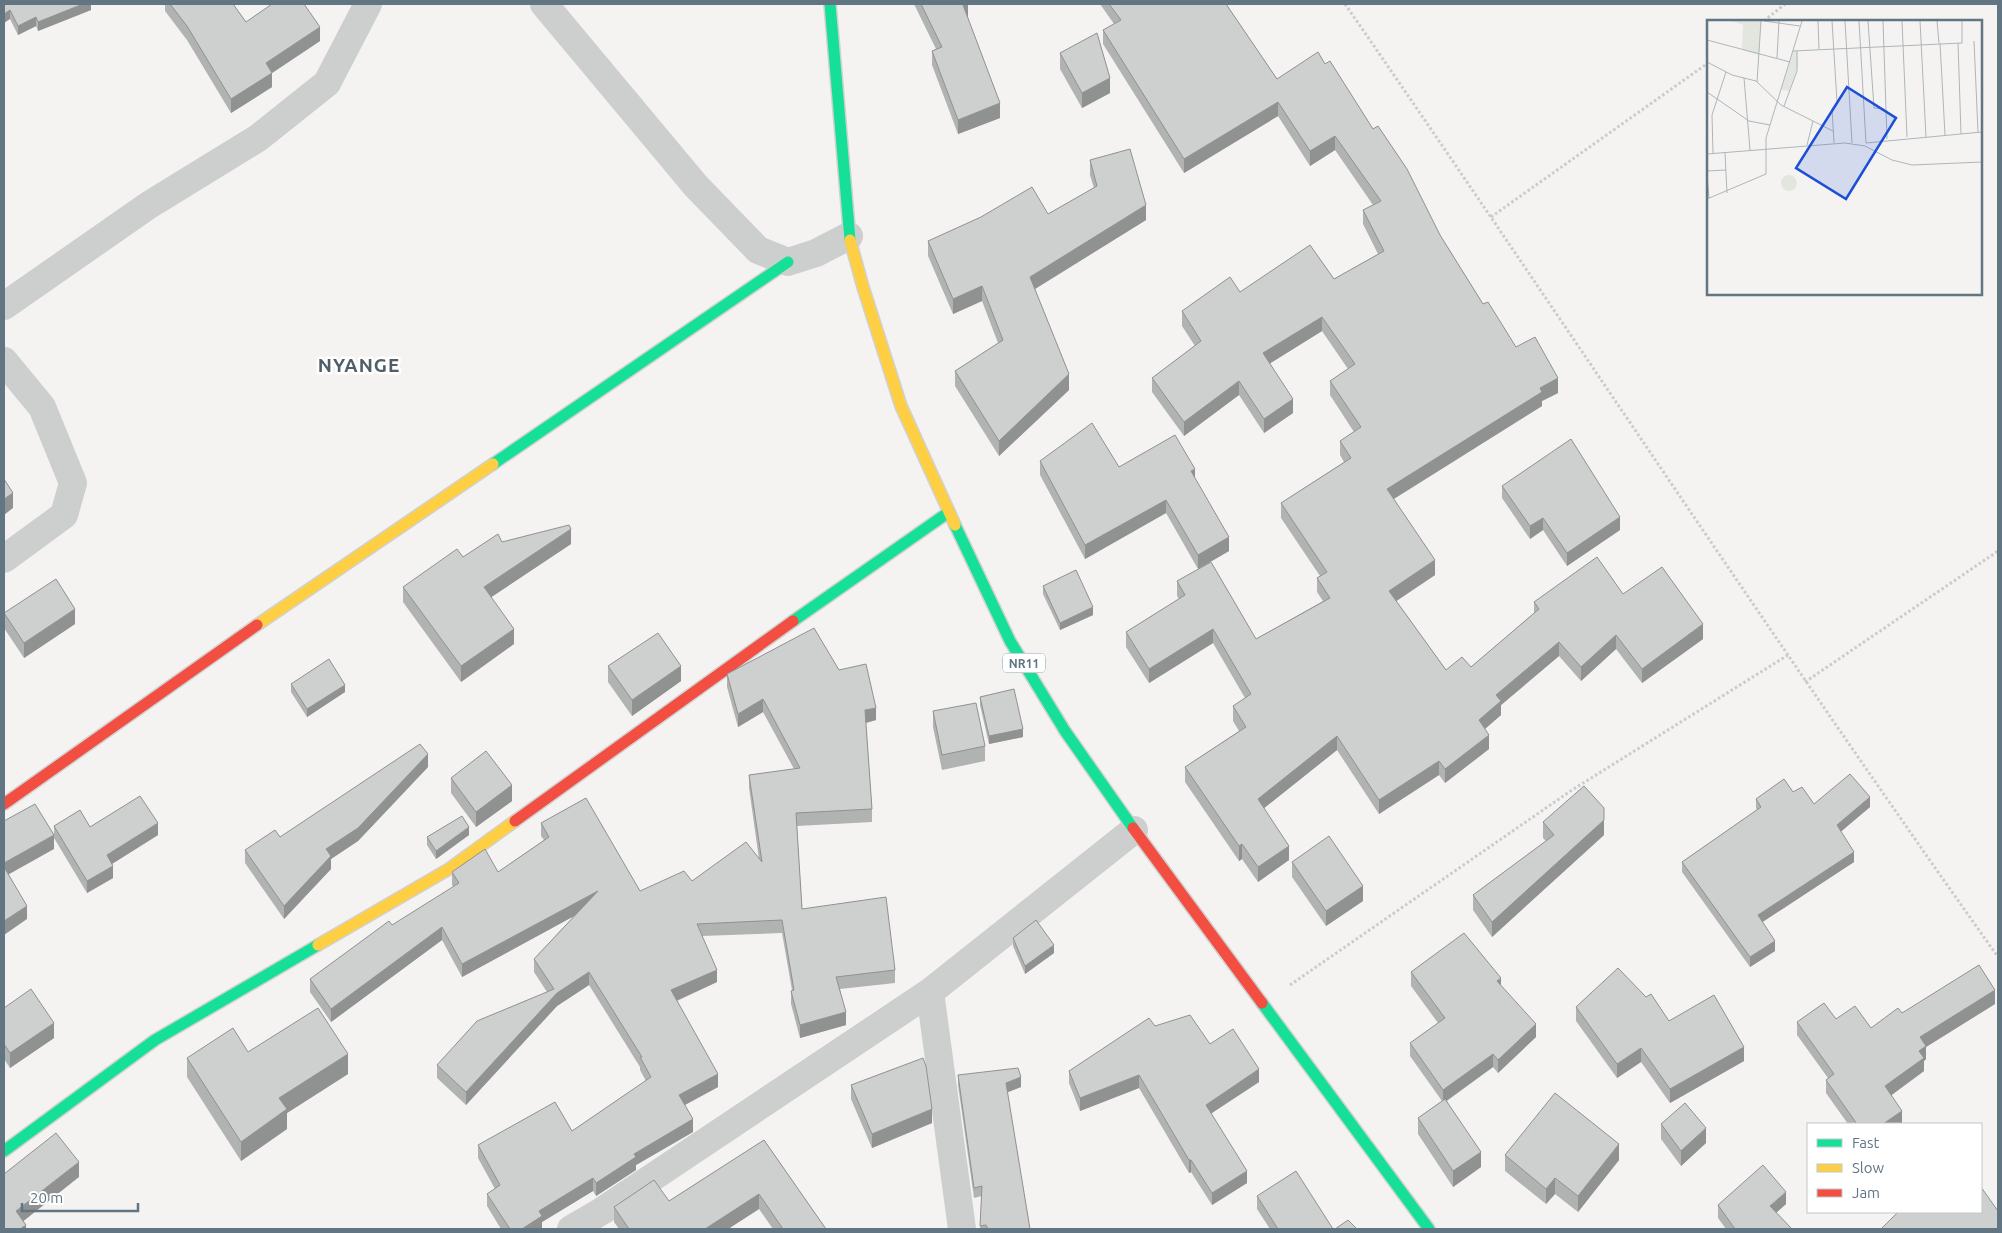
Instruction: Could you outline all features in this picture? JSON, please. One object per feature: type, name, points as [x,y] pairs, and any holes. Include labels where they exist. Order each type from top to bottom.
[{"type":"main road","name":"NR11","points":[[830,4],[849,236],[863,287],[902,406],[949,512],[1010,641],[1065,731],[1134,830],[1429,1229]]},
{"type":"main road","points":[[4,804],[186,673],[788,262]]},
{"type":"main road","points":[[4,1151],[155,1040],[449,869],[693,692],[949,512]]},
{"type":"street","points":[[4,306],[149,205],[258,138],[326,83],[368,4]]},
{"type":"street","points":[[544,4],[696,186],[758,250],[788,262],[816,253],[849,236]]},
{"type":"street","points":[[4,361],[42,407],[73,483],[64,515],[4,558]]},
{"type":"street","points":[[571,1229],[602,1211],[930,992],[1134,830]]},
{"type":"street","points":[[930,992],[962,1229]]},
{"type":"path","points":[[1345,4],[1805,682],[1998,957]]},
{"type":"path","points":[[1765,20],[1785,4]]},
{"type":"path","points":[[1491,217],[1707,65]]},
{"type":"path","points":[[1805,682],[1998,551]]},
{"type":"path","points":[[1262,1004],[1572,790],[1788,655]]},
{"type":"building","points":[[4,4],[83,4],[38,22],[36,17],[18,26],[10,10],[4,14]]},
{"type":"building","points":[[170,4],[233,4],[246,22],[272,4],[304,4],[320,27],[266,63],[272,73],[231,99],[187,26]]},
{"type":"building","points":[[921,4],[966,4],[963,5],[1000,103],[958,120],[932,51],[942,47]]},
{"type":"building","points":[[1109,4],[1226,4],[1277,79],[1318,52],[1325,64],[1330,61],[1373,129],[1378,126],[1407,169],[1440,235],[1483,304],[1488,302],[1516,347],[1535,337],[1558,378],[1540,388],[1542,392],[1387,489],[1435,560],[1389,591],[1446,670],[1462,657],[1471,667],[1539,609],[1534,602],[1597,557],[1623,594],[1662,567],[1703,624],[1642,669],[1616,635],[1581,667],[1559,642],[1496,695],[1501,701],[1479,720],[1489,735],[1445,769],[1439,761],[1379,800],[1337,736],[1258,799],[1289,846],[1258,867],[1242,844],[1239,846],[1185,767],[1246,727],[1233,706],[1251,694],[1213,629],[1149,669],[1126,632],[1185,595],[1177,581],[1211,562],[1256,639],[1330,598],[1317,578],[1327,572],[1281,503],[1351,458],[1340,441],[1361,427],[1330,381],[1355,364],[1322,317],[1263,353],[1293,399],[1264,419],[1239,381],[1184,422],[1152,378],[1201,341],[1182,311],[1230,277],[1240,292],[1310,245],[1334,279],[1384,251],[1363,210],[1381,201],[1335,136],[1310,151],[1278,102],[1184,159],[1103,30],[1121,20]]},
{"type":"building","points":[[1097,33],[1110,78],[1082,93],[1060,53]]},
{"type":"building","points":[[1130,149],[1146,205],[1030,277],[1069,374],[999,441],[955,371],[1003,340],[982,286],[953,299],[928,241],[981,217],[1032,187],[1048,214],[1097,186],[1090,160]]},
{"type":"building","points":[[1092,423],[1119,467],[1175,435],[1195,469],[1191,471],[1229,537],[1198,555],[1166,500],[1085,545],[1040,461]]},
{"type":"building","points":[[1571,439],[1620,517],[1567,553],[1543,518],[1530,526],[1502,486]]},
{"type":"building","points":[[4,479],[13,493],[4,499]]},
{"type":"building","points":[[569,525],[571,529],[484,587],[514,629],[461,666],[403,587],[457,549],[463,557],[498,534],[502,542]]},
{"type":"building","points":[[1076,570],[1093,607],[1060,623],[1043,586]]},
{"type":"building","points":[[56,579],[75,609],[24,643],[4,613]]},
{"type":"building","points":[[814,628],[839,670],[866,664],[876,708],[865,710],[872,809],[796,813],[802,909],[886,897],[895,970],[836,977],[846,1012],[800,1025],[791,991],[794,990],[782,920],[697,924],[717,970],[671,990],[718,1074],[679,1095],[693,1119],[634,1154],[636,1157],[596,1183],[593,1178],[539,1211],[542,1216],[522,1229],[510,1229],[487,1194],[500,1185],[478,1145],[555,1102],[572,1131],[651,1077],[640,1057],[642,1057],[589,972],[557,993],[466,1092],[437,1065],[477,1021],[554,989],[534,959],[598,891],[462,964],[442,927],[331,1009],[310,979],[389,921],[392,925],[459,883],[452,872],[485,849],[498,872],[549,837],[541,823],[586,798],[640,891],[684,871],[692,881],[746,842],[762,862],[749,775],[800,768],[763,699],[738,714],[727,674]]},
{"type":"building","points":[[658,633],[681,666],[632,700],[608,666]]},
{"type":"building","points":[[329,659],[345,685],[307,709],[291,684]]},
{"type":"building","points":[[1014,689],[1023,729],[989,736],[980,697]]},
{"type":"building","points":[[976,703],[985,746],[942,755],[933,711]]},
{"type":"building","points":[[420,744],[428,754],[358,828],[326,849],[331,856],[284,906],[245,850],[275,830],[280,837]]},
{"type":"building","points":[[486,751],[512,785],[476,812],[451,778]]},
{"type":"building","points":[[1850,774],[1870,797],[1837,825],[1854,852],[1758,915],[1775,941],[1750,957],[1682,862],[1761,807],[1756,799],[1784,779],[1793,792],[1802,787],[1814,804]]},
{"type":"building","points":[[1584,786],[1604,808],[1604,820],[1492,922],[1473,895],[1554,835],[1543,822]]},
{"type":"building","points":[[140,796],[158,823],[107,855],[113,866],[87,881],[54,826],[80,810],[90,827]]},
{"type":"building","points":[[35,804],[54,835],[4,863],[4,821]]},
{"type":"building","points":[[462,816],[469,827],[436,851],[427,837]]},
{"type":"building","points":[[1329,836],[1363,886],[1326,911],[1292,862]]},
{"type":"building","points":[[4,867],[27,906],[4,921]]},
{"type":"building","points":[[1036,920],[1054,945],[1025,966],[1013,938]]},
{"type":"building","points":[[1464,933],[1501,978],[1497,981],[1536,1024],[1498,1060],[1493,1054],[1443,1090],[1410,1043],[1445,1018],[1411,972]]},
{"type":"building","points":[[1979,965],[1995,990],[1920,1037],[1926,1046],[1919,1051],[1924,1058],[1885,1086],[1902,1111],[1884,1123],[1856,1123],[1826,1080],[1834,1074],[1797,1022],[1824,1003],[1836,1019],[1855,1006],[1871,1028],[1898,1008],[1902,1013]]},
{"type":"building","points":[[1618,968],[1646,997],[1651,994],[1669,1021],[1714,995],[1744,1047],[1670,1089],[1641,1048],[1617,1064],[1576,1007]]},
{"type":"building","points":[[31,989],[54,1023],[10,1053],[4,1044],[4,1008]]},
{"type":"building","points":[[318,1008],[348,1054],[279,1098],[287,1109],[241,1142],[187,1058],[233,1028],[248,1052]]},
{"type":"building","points":[[1190,1015],[1210,1044],[1233,1029],[1259,1069],[1206,1105],[1247,1171],[1212,1193],[1191,1160],[1189,1160],[1139,1075],[1080,1098],[1069,1071],[1149,1018],[1155,1026]]},
{"type":"building","points":[[923,1058],[926,1066],[932,1109],[872,1134],[851,1085]]},
{"type":"building","points":[[1018,1068],[1021,1077],[1006,1083],[1030,1229],[988,1229],[986,1225],[980,1226],[982,1186],[974,1188],[958,1075]]},
{"type":"building","points":[[1555,1093],[1619,1144],[1578,1196],[1555,1178],[1546,1189],[1505,1155]]},
{"type":"building","points":[[1445,1099],[1481,1152],[1453,1171],[1418,1118]]},
{"type":"building","points":[[1685,1103],[1706,1128],[1681,1151],[1661,1124]]},
{"type":"building","points":[[56,1133],[79,1162],[16,1211],[26,1225],[20,1229],[4,1229],[4,1174]]},
{"type":"building","points":[[764,1140],[826,1229],[783,1229],[759,1194],[705,1229],[629,1229],[614,1207],[654,1180],[669,1201]]},
{"type":"building","points":[[1763,1165],[1786,1192],[1770,1206],[1792,1229],[1735,1229],[1718,1205]]},
{"type":"building","points":[[1296,1171],[1333,1229],[1278,1229],[1257,1196]]},
{"type":"building","points":[[1982,1188],[1998,1211],[1998,1228],[1996,1229],[1881,1229],[1897,1213],[1982,1213]]},
{"type":"building","points":[[1348,1220],[1357,1229],[1335,1229]]},
{"type":"traffic: fast","points":[[830,4],[850,240]]},
{"type":"traffic: fast","points":[[493,464],[788,262]]},
{"type":"traffic: fast","points":[[793,621],[949,512]]},
{"type":"traffic: fast","points":[[955,525],[1010,641],[1065,731],[1133,828]]},
{"type":"traffic: fast","points":[[4,1151],[155,1040],[318,945]]},
{"type":"traffic: fast","points":[[1262,1003],[1429,1229]]},
{"type":"traffic: slow","points":[[850,240],[901,406],[955,525]]},
{"type":"traffic: slow","points":[[257,625],[493,464]]},
{"type":"traffic: slow","points":[[318,945],[449,869],[515,821]]},
{"type":"traffic: jam","points":[[515,821],[793,621]]},
{"type":"traffic: jam","points":[[4,804],[257,625]]},
{"type":"traffic: jam","points":[[1133,828],[1262,1003]]},
{"type":"district","name":"NYANGE","points":[[359,365]]}]
